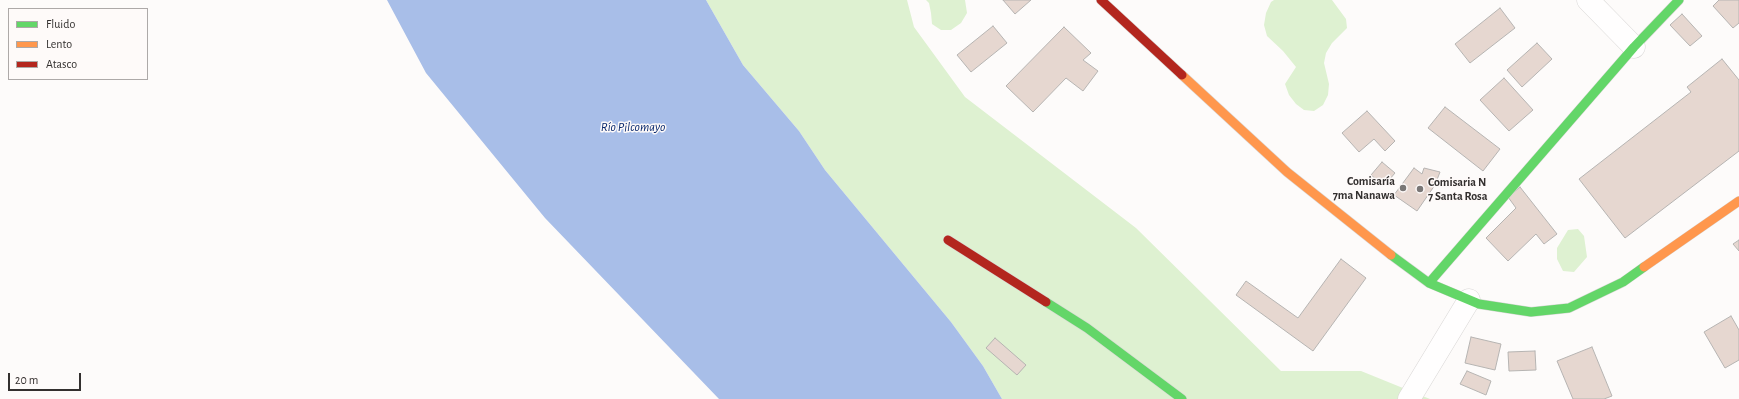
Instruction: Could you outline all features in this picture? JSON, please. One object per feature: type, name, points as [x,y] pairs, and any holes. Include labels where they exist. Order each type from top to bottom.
[{"type":"street","points":[[1101,0],[1287,172],[1368,238],[1429,283],[1478,304],[1532,312],[1569,308],[1623,282],[1739,201]]},
{"type":"street","points":[[1588,0],[1634,47]]},
{"type":"street","points":[[1429,283],[1634,47],[1679,0]]},
{"type":"street","points":[[948,240],[1087,328],[1182,399]]},
{"type":"street","points":[[1409,399],[1469,300]]},
{"type":"green space","points":[[706,0],[907,0],[914,27],[965,97],[1136,228],[1281,371],[1361,371],[1430,399],[1002,399],[983,366],[951,322],[825,170],[799,131],[743,65]]},
{"type":"green space","points":[[926,0],[965,0],[967,13],[961,23],[951,30],[941,30],[932,24],[929,3]]},
{"type":"green space","points":[[1274,0],[1332,0],[1346,19],[1347,28],[1332,43],[1326,53],[1324,63],[1329,84],[1328,95],[1323,105],[1314,111],[1304,110],[1296,104],[1289,95],[1285,84],[1296,67],[1283,51],[1267,36],[1264,25],[1266,13],[1271,2]]},
{"type":"green space","points":[[1578,229],[1584,236],[1587,257],[1574,272],[1563,271],[1557,259],[1557,248],[1568,230]]},
{"type":"water","name":"Río Pilcomayo","points":[[387,0],[706,0],[743,65],[799,131],[825,170],[951,322],[983,366],[1002,399],[719,399],[545,218],[426,73]]},
{"type":"building","points":[[1003,0],[1031,0],[1015,14]]},
{"type":"building","points":[[1719,0],[1739,0],[1739,23],[1733,28],[1713,6]]},
{"type":"building","points":[[1500,8],[1515,28],[1470,63],[1455,44]]},
{"type":"building","points":[[1682,14],[1702,36],[1690,46],[1670,25]]},
{"type":"building","points":[[993,26],[1007,43],[971,72],[957,55]]},
{"type":"building","points":[[1064,27],[1091,53],[1083,60],[1098,71],[1083,91],[1066,78],[1033,112],[1006,86]]},
{"type":"building","points":[[1537,43],[1552,59],[1522,87],[1507,70]]},
{"type":"building","points":[[1722,59],[1739,80],[1739,151],[1625,238],[1579,179],[1691,92],[1687,87]]},
{"type":"building","points":[[1504,78],[1533,110],[1509,131],[1480,100]]},
{"type":"building","points":[[1445,107],[1500,149],[1483,171],[1428,128]]},
{"type":"building","points":[[1367,111],[1395,141],[1385,151],[1374,139],[1359,152],[1342,133]]},
{"type":"building","points":[[1382,162],[1395,173],[1384,186],[1371,175]]},
{"type":"building","points":[[1414,168],[1422,174],[1424,168],[1440,172],[1435,185],[1417,211],[1394,195]]},
{"type":"building","points":[[1520,187],[1557,234],[1544,244],[1536,234],[1508,261],[1486,238],[1516,208],[1508,197]]},
{"type":"building","points":[[1739,240],[1739,251],[1733,244]]},
{"type":"building","points":[[1341,259],[1366,278],[1313,351],[1236,295],[1246,281],[1298,318]]},
{"type":"building","points":[[1731,316],[1739,330],[1739,360],[1725,368],[1704,332]]},
{"type":"building","points":[[1471,337],[1501,344],[1495,370],[1465,363]]},
{"type":"building","points":[[995,338],[1026,365],[1017,375],[986,348]]},
{"type":"building","points":[[1592,347],[1612,396],[1604,399],[1573,399],[1557,361]]},
{"type":"building","points":[[1535,351],[1536,370],[1509,371],[1508,352]]},
{"type":"building","points":[[1467,371],[1491,381],[1486,395],[1460,384]]},
{"type":"traffic: fast","points":[[1429,283],[1634,47],[1679,0]]},
{"type":"traffic: fast","points":[[1391,255],[1429,283],[1479,304],[1531,312],[1569,308],[1623,282],[1644,267]]},
{"type":"traffic: fast","points":[[1046,302],[1087,328],[1182,399]]},
{"type":"traffic: slow","points":[[1182,75],[1287,172],[1391,255]]},
{"type":"traffic: slow","points":[[1644,267],[1739,201]]},
{"type":"traffic: jam","points":[[1101,0],[1182,75]]},
{"type":"traffic: jam","points":[[948,240],[1046,302]]},
{"type":"place","name":"Comisaría 7ma Nanawa","points":[[1403,188]]},
{"type":"place","name":"Comisaria N 7 Santa Rosa","points":[[1420,189]]}]
